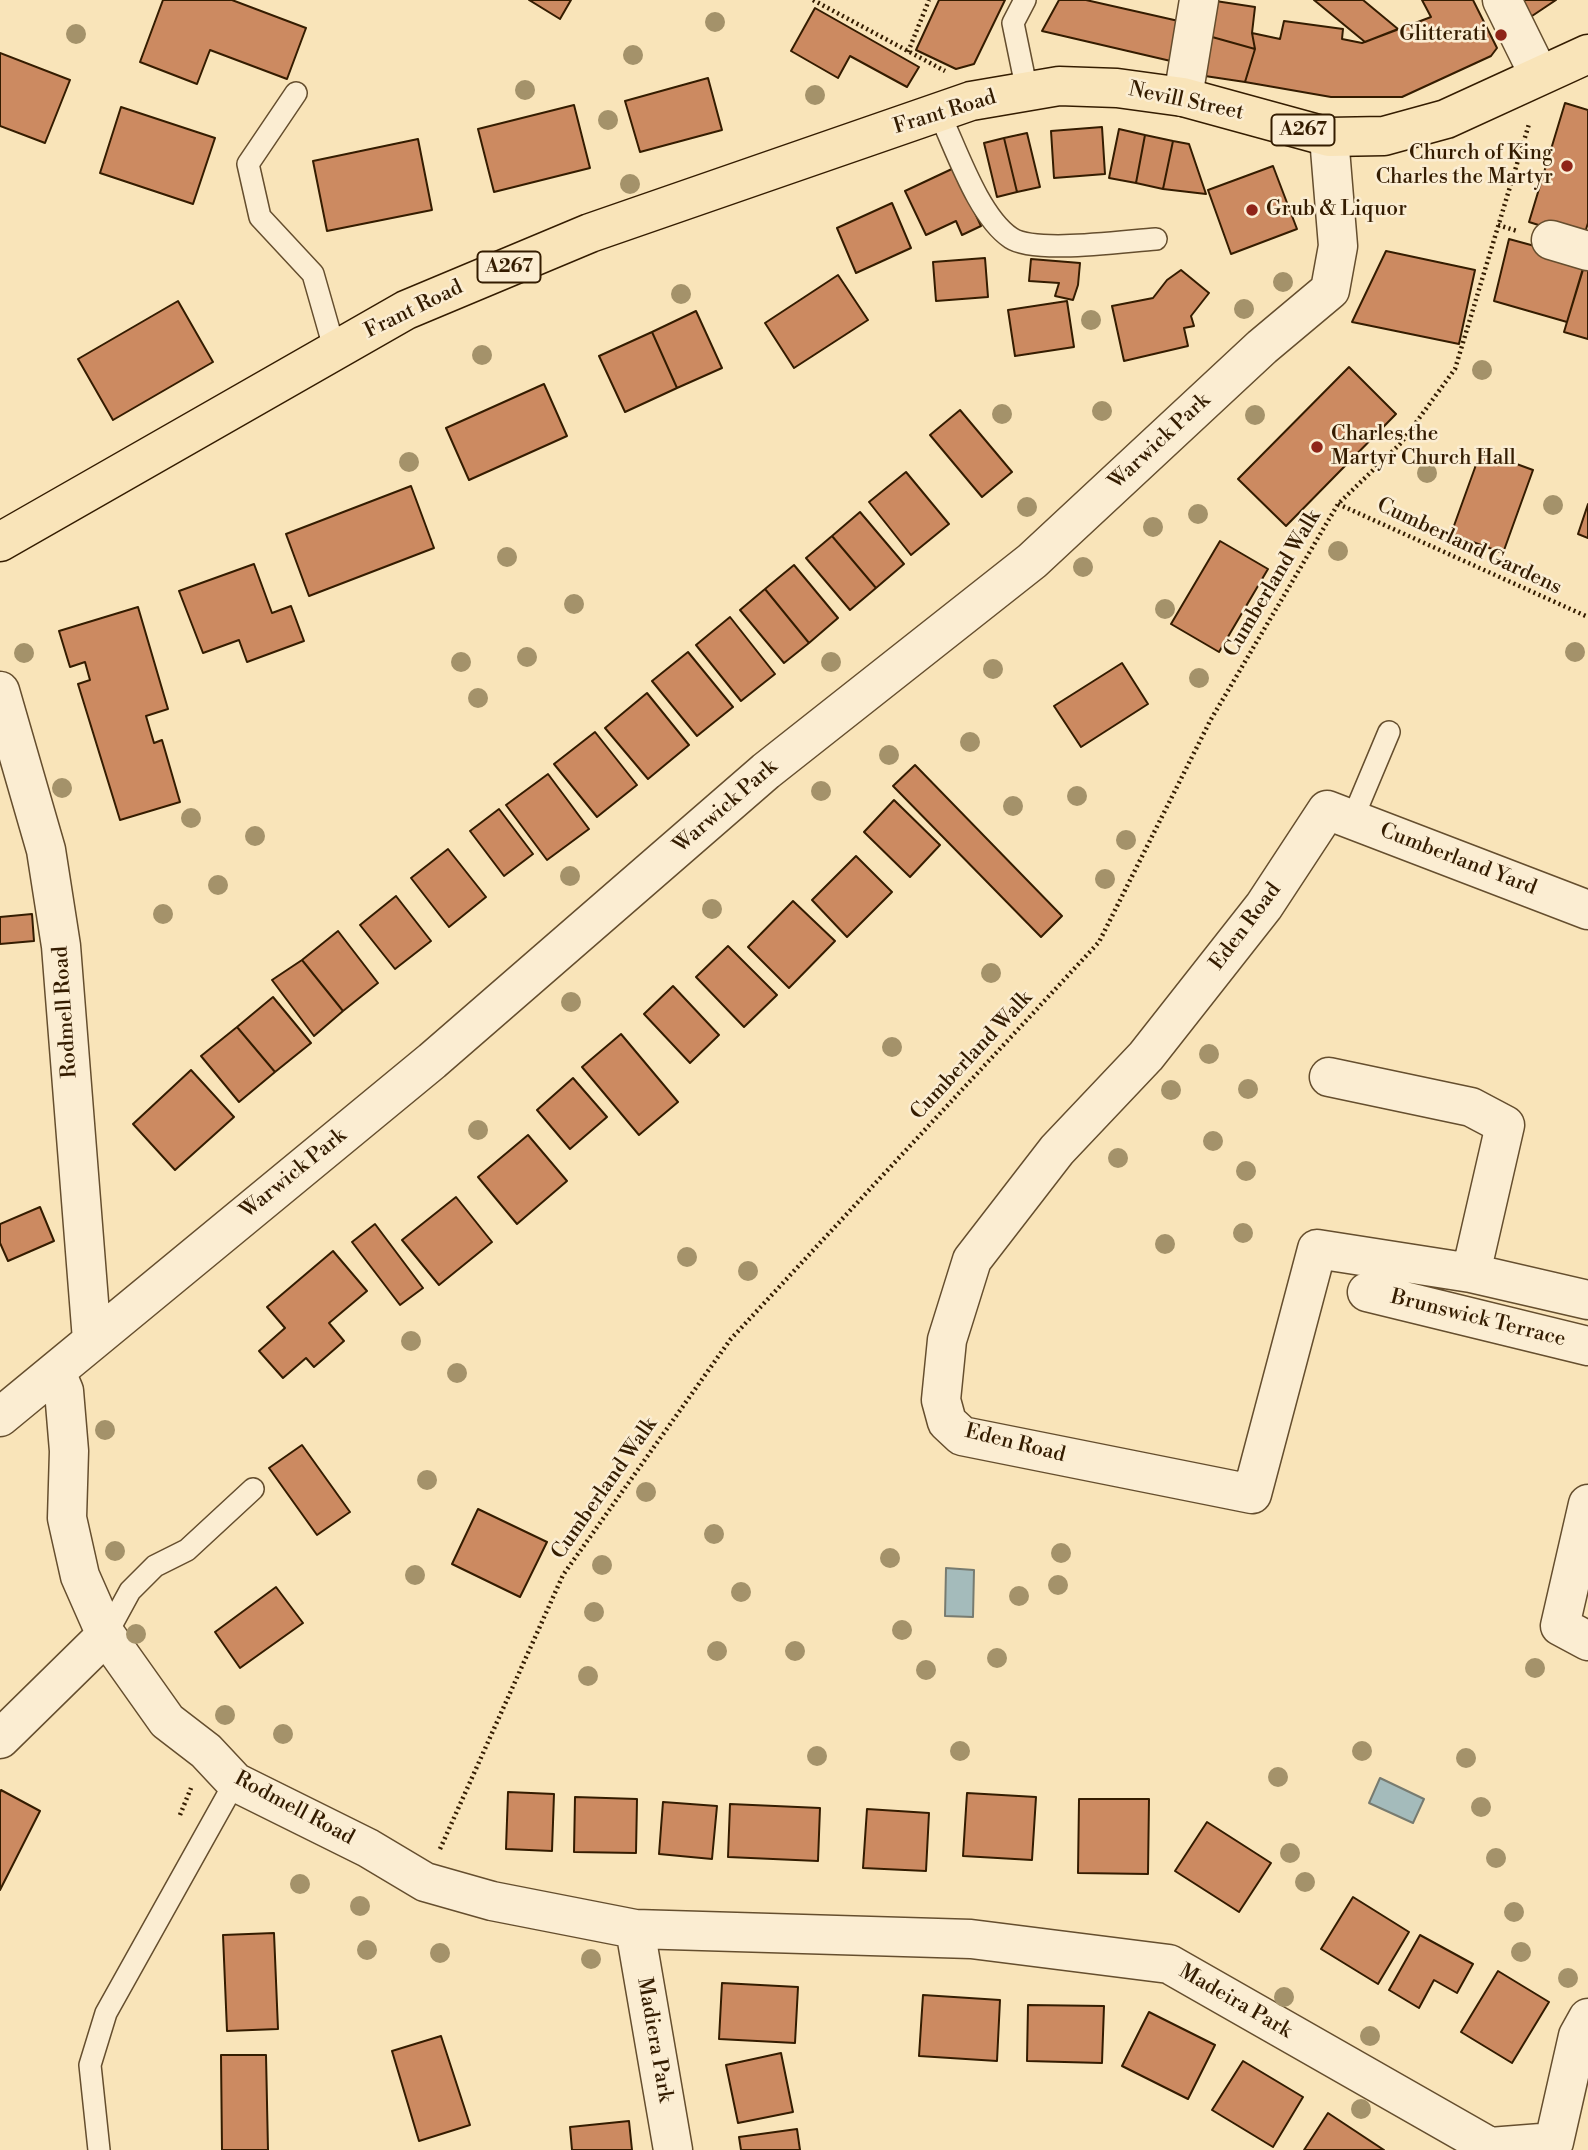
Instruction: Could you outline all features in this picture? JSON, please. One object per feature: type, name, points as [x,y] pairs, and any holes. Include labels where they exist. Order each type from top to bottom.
[{"type":"main road","name":"Nevill Street","points":[[1027,91],[1117,88],[1182,97],[1329,137],[1384,136],[1428,125],[1588,54]]},
{"type":"main road","name":"Frant Road","points":[[0,542],[406,310],[590,233],[939,113],[1027,91]]},
{"type":"street","points":[[1182,97],[1199,0]]},
{"type":"street","points":[[1502,0],[1539,75]]},
{"type":"street","name":"Warwick Park","points":[[0,1417],[432,1061],[766,771],[1032,561],[1262,347],[1330,290],[1338,246],[1329,137]]},
{"type":"street","points":[[1551,240],[1588,251]]},
{"type":"street","name":"Rodmell Road","points":[[0,691],[46,850],[61,946],[92,1340]]},
{"type":"street","name":"Cumberland Yard","points":[[1340,815],[1588,910]]},
{"type":"street","name":"Eden Road","points":[[1340,815],[1154,1045],[1057,1150],[972,1260],[947,1340],[941,1400],[947,1422],[962,1436],[1252,1494],[1317,1249],[1471,1273],[1588,1300]]},
{"type":"street","points":[[1329,1077],[1471,1107],[1504,1125],[1471,1273]]},
{"type":"street","name":"Brunswick Terrace","points":[[1367,1292],[1588,1346]]},
{"type":"street","name":"Rodmell Road","points":[[56,1372],[64,1391],[69,1451],[67,1518],[80,1576],[106,1635],[167,1721],[206,1751],[235,1783],[369,1848],[425,1882],[492,1901],[635,1929]]},
{"type":"street","points":[[1588,1504],[1560,1626],[1588,1641]]},
{"type":"street","points":[[0,1739],[106,1635]]},
{"type":"street","name":"Madeira Park","points":[[635,1929],[971,1939],[1169,1964],[1490,2147],[1555,2146],[1578,2036],[1588,2018]]},
{"type":"street","name":"Madiera Park","points":[[635,1929],[673,2150]]},
{"type":"lane","points":[[1025,0],[1013,23],[1027,91]]},
{"type":"lane","points":[[296,93],[248,164],[260,217],[313,274],[335,351]]},
{"type":"lane","points":[[939,113],[989,216],[1012,239],[1049,246],[1156,239]]},
{"type":"lane","points":[[1340,815],[1389,732]]},
{"type":"lane","points":[[106,1635],[130,1591],[155,1566],[187,1549],[253,1489]]},
{"type":"lane","points":[[99,2150],[90,2065],[106,2013],[235,1783]]},
{"type":"path","points":[[813,0],[908,52],[1027,91]]},
{"type":"path","points":[[908,52],[929,0]]},
{"type":"path","name":"Cumberland Walk","points":[[425,1882],[563,1575],[730,1340],[1099,942],[1210,721],[1338,504],[1401,443],[1455,369],[1539,92],[1539,75]]},
{"type":"path","name":"Cumberland Gardens","points":[[1338,504],[1588,617]]},
{"type":"water","points":[[946,1568],[974,1570],[973,1617],[945,1616]]},
{"type":"water","points":[[1380,1778],[1424,1799],[1413,1823],[1369,1803]]},
{"type":"building","points":[[163,0],[232,0],[306,28],[287,79],[210,50],[197,84],[140,62]]},
{"type":"building","points":[[529,0],[571,0],[560,19]]},
{"type":"building","points":[[939,0],[1005,0],[974,64],[956,69],[916,50]]},
{"type":"building","points":[[1059,0],[1086,0],[1183,22],[1175,62],[1042,31]]},
{"type":"building","points":[[1209,0],[1255,7],[1252,33],[1255,49],[1205,35]]},
{"type":"building","points":[[1314,0],[1363,0],[1398,29],[1365,42]]},
{"type":"building","points":[[1422,0],[1473,0],[1497,48],[1491,56],[1402,97],[1331,97],[1245,82],[1255,49],[1252,33],[1280,39],[1284,21],[1343,29],[1342,39],[1362,43],[1431,17]]},
{"type":"building","points":[[1517,0],[1556,0],[1529,18]]},
{"type":"building","points":[[815,8],[919,67],[907,87],[850,56],[838,78],[791,51]]},
{"type":"building","points":[[1205,35],[1255,49],[1245,82],[1205,76]]},
{"type":"building","points":[[0,53],[70,80],[45,143],[0,126]]},
{"type":"building","points":[[708,78],[722,130],[640,152],[625,101]]},
{"type":"building","name":"Church of King Charles the Martyr","points":[[1565,103],[1588,110],[1588,223],[1583,239],[1529,222]]},
{"type":"building","points":[[574,105],[590,168],[494,192],[478,129]]},
{"type":"building","points":[[121,107],[215,138],[193,204],[100,173]]},
{"type":"building","points":[[1102,127],[1105,174],[1054,178],[1051,131]]},
{"type":"building","points":[[1119,129],[1145,135],[1136,183],[1109,178]]},
{"type":"building","points":[[1027,133],[1040,187],[1017,192],[1004,138]]},
{"type":"building","points":[[1145,135],[1173,141],[1163,189],[1136,183]]},
{"type":"building","points":[[1004,138],[1017,192],[997,197],[984,143]]},
{"type":"building","points":[[418,139],[432,210],[327,231],[313,161]]},
{"type":"building","points":[[1173,141],[1189,144],[1206,194],[1163,189]]},
{"type":"building","name":"Grub & Liquor","points":[[1273,166],[1297,229],[1231,254],[1208,190]]},
{"type":"building","points":[[954,168],[981,226],[962,235],[956,221],[926,235],[905,191]]},
{"type":"building","points":[[892,203],[911,248],[856,273],[837,228]]},
{"type":"building","points":[[1509,239],[1586,260],[1567,322],[1494,301]]},
{"type":"building","points":[[1386,251],[1475,270],[1459,344],[1352,322]]},
{"type":"building","points":[[985,258],[988,297],[936,301],[933,262]]},
{"type":"building","points":[[1031,259],[1080,263],[1078,285],[1073,300],[1055,296],[1059,283],[1029,281]]},
{"type":"building","points":[[1584,265],[1588,266],[1588,339],[1564,332]]},
{"type":"building","points":[[1181,270],[1209,293],[1191,316],[1194,326],[1184,328],[1188,346],[1124,361],[1112,306],[1153,298],[1167,280]]},
{"type":"building","points":[[838,275],[868,320],[794,368],[765,323]]},
{"type":"building","points":[[178,301],[213,362],[113,420],[78,359]]},
{"type":"building","points":[[1067,301],[1074,347],[1015,356],[1008,310]]},
{"type":"building","points":[[696,311],[722,368],[677,388],[652,332]]},
{"type":"building","points":[[652,332],[677,388],[625,412],[599,356]]},
{"type":"building","name":"Charles the Martyr Church Hall","points":[[1349,367],[1396,414],[1286,526],[1238,479]]},
{"type":"building","points":[[544,384],[567,436],[469,480],[446,428]]},
{"type":"building","points":[[960,410],[1012,472],[982,497],[930,435]]},
{"type":"building","points":[[1481,451],[1533,470],[1503,553],[1451,534]]},
{"type":"building","points":[[906,472],[949,524],[911,555],[869,502]]},
{"type":"building","points":[[411,486],[434,548],[309,596],[286,534]]},
{"type":"building","points":[[1588,504],[1588,538],[1578,534]]},
{"type":"building","points":[[860,512],[904,564],[876,588],[832,536]]},
{"type":"building","points":[[832,536],[876,588],[850,610],[806,558]]},
{"type":"building","points":[[1220,541],[1268,569],[1219,652],[1171,624]]},
{"type":"building","points":[[254,564],[272,613],[291,606],[304,641],[247,662],[239,640],[203,653],[179,591]]},
{"type":"building","points":[[794,565],[838,618],[809,643],[765,589]]},
{"type":"building","points":[[765,589],[809,643],[784,663],[740,610]]},
{"type":"building","points":[[138,607],[168,709],[146,716],[154,743],[162,740],[180,802],[120,820],[78,684],[90,680],[85,662],[70,667],[59,631]]},
{"type":"building","points":[[730,617],[775,674],[741,701],[696,645]]},
{"type":"building","points":[[688,652],[733,707],[697,736],[652,681]]},
{"type":"building","points":[[1122,663],[1148,704],[1081,747],[1054,706]]},
{"type":"building","points":[[647,693],[689,745],[648,779],[605,728]]},
{"type":"building","points":[[595,732],[637,785],[597,817],[554,764]]},
{"type":"building","points":[[915,765],[1062,916],[1041,937],[893,786]]},
{"type":"building","points":[[548,774],[589,829],[547,860],[506,805]]},
{"type":"building","points":[[894,800],[940,845],[910,877],[864,832]]},
{"type":"building","points":[[499,809],[533,854],[504,876],[470,831]]},
{"type":"building","points":[[448,849],[486,897],[449,927],[411,878]]},
{"type":"building","points":[[856,856],[892,892],[847,937],[812,900]]},
{"type":"building","points":[[396,896],[431,941],[395,969],[360,925]]},
{"type":"building","points":[[793,901],[835,941],[789,988],[748,947]]},
{"type":"building","points":[[32,914],[34,941],[0,944],[0,917]]},
{"type":"building","points":[[338,931],[378,983],[343,1011],[302,960]]},
{"type":"building","points":[[728,946],[777,995],[744,1027],[696,977]]},
{"type":"building","points":[[302,960],[343,1011],[314,1036],[272,980]]},
{"type":"building","points":[[673,986],[719,1035],[690,1063],[644,1014]]},
{"type":"building","points":[[273,997],[311,1043],[275,1072],[237,1027]]},
{"type":"building","points":[[237,1027],[275,1072],[239,1102],[201,1056]]},
{"type":"building","points":[[621,1034],[678,1102],[639,1135],[582,1067]]},
{"type":"building","points":[[191,1070],[234,1117],[175,1170],[133,1124]]},
{"type":"building","points":[[573,1078],[607,1117],[570,1149],[537,1110]]},
{"type":"building","points":[[528,1135],[567,1181],[517,1224],[478,1177]]},
{"type":"building","points":[[456,1197],[492,1242],[439,1285],[402,1240]]},
{"type":"building","points":[[40,1207],[54,1241],[8,1261],[0,1243],[0,1224]]},
{"type":"building","points":[[375,1224],[423,1288],[400,1305],[352,1242]]},
{"type":"building","points":[[333,1251],[367,1291],[329,1323],[344,1341],[314,1367],[306,1358],[283,1378],[259,1351],[285,1328],[267,1307]]},
{"type":"building","points":[[302,1445],[350,1512],[317,1535],[269,1468]]},
{"type":"building","points":[[478,1509],[547,1542],[520,1597],[452,1564]]},
{"type":"building","points":[[276,1587],[303,1623],[240,1668],[215,1632]]},
{"type":"building","points":[[1,1790],[40,1811],[0,1890],[0,1793]]},
{"type":"building","points":[[508,1792],[554,1794],[552,1851],[506,1849]]},
{"type":"building","points":[[967,1793],[1036,1797],[1032,1860],[963,1856]]},
{"type":"building","points":[[575,1797],[637,1799],[636,1853],[574,1852]]},
{"type":"building","points":[[1079,1799],[1149,1799],[1148,1874],[1078,1873]]},
{"type":"building","points":[[663,1802],[717,1806],[712,1859],[659,1854]]},
{"type":"building","points":[[730,1804],[820,1808],[818,1861],[728,1857]]},
{"type":"building","points":[[867,1809],[929,1813],[926,1871],[863,1868]]},
{"type":"building","points":[[1207,1822],[1271,1863],[1239,1912],[1175,1871]]},
{"type":"building","points":[[1353,1897],[1409,1932],[1378,1984],[1321,1949]]},
{"type":"building","points":[[274,1933],[278,2029],[227,2031],[223,1935]]},
{"type":"building","points":[[1420,1935],[1473,1964],[1457,1993],[1434,1980],[1419,2008],[1389,1990]]},
{"type":"building","points":[[1498,1971],[1549,2002],[1512,2063],[1461,2032]]},
{"type":"building","points":[[722,1983],[798,1987],[795,2043],[719,2039]]},
{"type":"building","points":[[923,1995],[1000,2000],[997,2061],[919,2056]]},
{"type":"building","points":[[1028,2005],[1104,2006],[1102,2063],[1027,2061]]},
{"type":"building","points":[[1149,2012],[1215,2045],[1188,2099],[1122,2066]]},
{"type":"building","points":[[441,2036],[470,2125],[419,2141],[392,2051]]},
{"type":"building","points":[[781,2053],[793,2112],[738,2123],[726,2065]]},
{"type":"building","points":[[221,2055],[266,2055],[268,2150],[222,2150]]},
{"type":"building","points":[[1243,2061],[1303,2097],[1273,2147],[1212,2110]]},
{"type":"building","points":[[1328,2113],[1384,2150],[1304,2150]]},
{"type":"building","points":[[629,2121],[632,2150],[572,2150],[570,2127]]},
{"type":"building","points":[[797,2129],[800,2150],[741,2150],[739,2137]]},
{"type":"place","name":"Glitterati","points":[[1501,35]]},
{"type":"place","name":"Church of King Charles the Martyr","points":[[1567,166]]},
{"type":"place","name":"Grub & Liquor","points":[[1252,210]]},
{"type":"place","name":"Charles the Martyr Church Hall","points":[[1317,447]]}]
